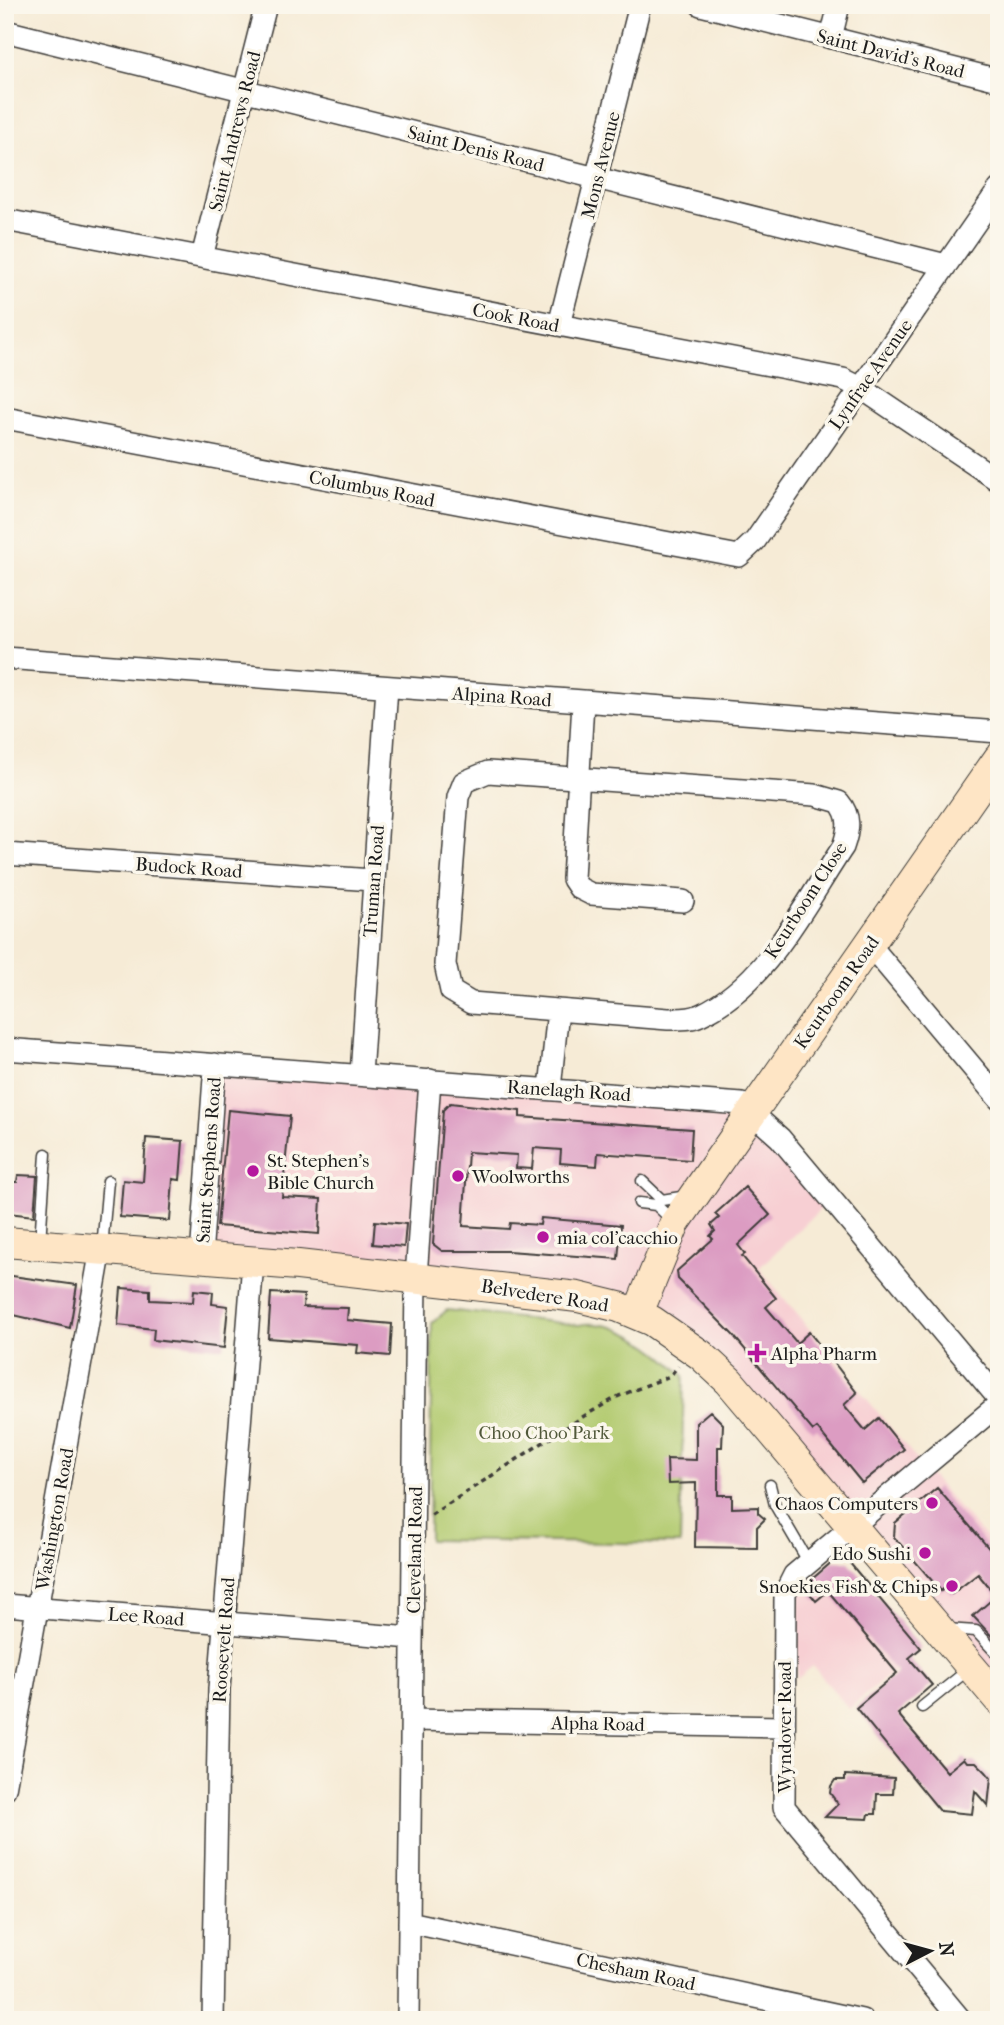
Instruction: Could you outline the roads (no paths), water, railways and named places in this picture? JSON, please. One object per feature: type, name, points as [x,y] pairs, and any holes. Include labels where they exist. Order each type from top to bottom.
[{"type":"main road","name":"Keurboom Road","points":[[628,1310],[674,1225],[999,758]]},
{"type":"main road","name":"Belvedere Road","points":[[5,1242],[201,1257],[416,1278],[565,1295],[628,1310],[683,1341],[718,1370],[999,1700]]},
{"type":"street","name":"Saint Andrews Road","points":[[202,257],[266,5]]},
{"type":"street","name":"Mons Avenue","points":[[559,325],[640,5]]},
{"type":"street","name":"Saint David's Road","points":[[701,5],[999,80]]},
{"type":"street","points":[[831,38],[839,5]]},
{"type":"street","name":"Saint Denis Road","points":[[5,31],[946,265]]},
{"type":"street","name":"Lynfrae Avenue","points":[[739,556],[755,541],[999,189]]},
{"type":"street","name":"Cook Road","points":[[5,220],[835,378],[861,388],[996,474]]},
{"type":"street","name":"Columbus Road","points":[[5,418],[739,556]]},
{"type":"street","name":"Alpina Road","points":[[5,658],[999,732]]},
{"type":"street","name":"Truman Road","points":[[361,1075],[387,687]]},
{"type":"street","points":[[583,702],[571,873],[575,884],[591,894],[683,901]]},
{"type":"street","name":"Keurboom Close","points":[[488,772],[578,777],[823,796],[839,802],[845,808],[848,830],[843,847],[772,953],[757,971],[723,1002],[698,1017],[687,1019],[563,1011],[471,1003],[451,991],[445,964],[458,797],[464,782],[488,772]]},
{"type":"street","name":"Budock Road","points":[[5,854],[372,880]]},
{"type":"street","points":[[869,944],[999,1099]]},
{"type":"street","points":[[556,1089],[563,1011]]},
{"type":"street","name":"Ranelagh Road","points":[[5,1049],[742,1104],[753,1111]]},
{"type":"street","name":"Saint Stephens Road","points":[[201,1257],[215,1064]]},
{"type":"street","name":"Cleveland Road","points":[[408,2020],[416,1278],[430,1080]]},
{"type":"street","points":[[753,1111],[780,1138],[999,1401]]},
{"type":"street","name":"Washington Road","points":[[5,1789],[102,1249]]},
{"type":"street","name":"Roosevelt Road","points":[[213,2020],[219,1689],[253,1262]]},
{"type":"street","name":"Wyndover Road","points":[[961,2020],[788,1814],[783,1798],[785,1593],[789,1580],[999,1401]]},
{"type":"street","name":"Lee Road","points":[[5,1605],[412,1638]]},
{"type":"street","name":"Alpha Road","points":[[412,1720],[784,1727]]},
{"type":"street","name":"Chesham Road","points":[[409,1922],[863,2020]]},
{"type":"lane","points":[[40,1245],[46,1154]]},
{"type":"lane","points":[[102,1249],[108,1181]]},
{"type":"lane","points":[[642,1181],[662,1200],[680,1198],[701,1186]]},
{"type":"lane","points":[[639,1203],[653,1203],[674,1225]]},
{"type":"lane","points":[[770,1485],[775,1505],[809,1563]]},
{"type":"lane","points":[[940,1630],[976,1631],[999,1656]]},
{"type":"lane","points":[[922,1707],[972,1667]]},
{"type":"place","name":"St. Stephen's Bible Church","points":[[253,1171]]},
{"type":"place","name":"Woolworths","points":[[458,1176]]},
{"type":"place","name":"mia col'cacchio","points":[[543,1237]]},
{"type":"place","name":"Alpha Pharm","points":[[757,1353]]},
{"type":"place","name":"Chaos Computers","points":[[932,1503]]},
{"type":"place","name":"Edo Sushi","points":[[925,1553]]},
{"type":"place","name":"Snoekies Fish & Chips","points":[[952,1586]]},
{"type":"park label","name":"Choo Choo Park","points":[[544,1432]]}]
